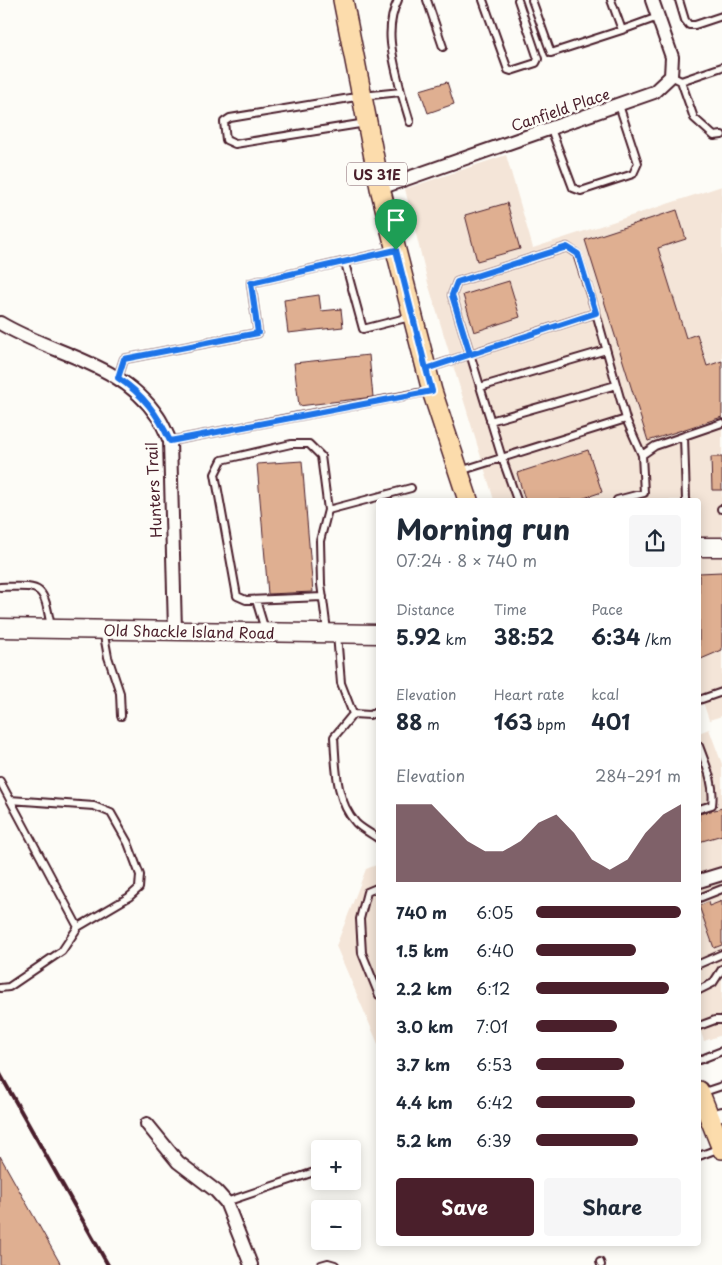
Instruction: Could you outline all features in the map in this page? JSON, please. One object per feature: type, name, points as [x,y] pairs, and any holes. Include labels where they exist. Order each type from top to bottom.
[{"type":"main road","name":"US 31E","points":[[343,0],[380,188],[432,391],[468,496]]},
{"type":"main road","points":[[701,1096],[712,1117],[722,1148]]},
{"type":"street","points":[[652,0],[672,57],[676,79]]},
{"type":"street","name":"Canfield Place","points":[[380,188],[619,105],[654,92],[676,79]]},
{"type":"street","name":"Hunters Trail","points":[[0,322],[118,378],[130,386],[159,418],[170,441],[175,630]]},
{"type":"street","points":[[701,547],[722,547]]},
{"type":"street","name":"Old Shackle Island Road","points":[[0,628],[376,634]]},
{"type":"street","points":[[701,880],[722,874]]},
{"type":"street","points":[[147,1124],[178,1162],[216,1191],[226,1202],[251,1265]]},
{"type":"lane","points":[[398,0],[390,29],[390,45],[410,122]]},
{"type":"lane","points":[[427,0],[442,47]]},
{"type":"lane","points":[[484,0],[508,70],[511,71],[536,63],[538,59],[518,0]]},
{"type":"lane","points":[[532,0],[551,53],[658,17]]},
{"type":"lane","points":[[611,0],[622,30]]},
{"type":"lane","points":[[679,0],[685,20],[689,25],[695,25],[722,16]]},
{"type":"lane","points":[[722,67],[676,79],[694,118],[714,136],[722,136]]},
{"type":"lane","points":[[367,123],[235,144],[226,140],[224,122],[230,118],[362,96],[401,92]]},
{"type":"lane","points":[[551,129],[573,188],[581,191],[634,174],[638,163],[619,105]]},
{"type":"lane","points":[[516,498],[490,421],[452,295],[457,282],[567,247],[578,254],[626,419],[642,455],[644,497]]},
{"type":"lane","points":[[118,378],[124,359],[258,333],[251,283],[396,250]]},
{"type":"lane","points":[[345,263],[364,329],[413,316]]},
{"type":"lane","points":[[426,369],[596,313]]},
{"type":"lane","points":[[480,387],[606,350]]},
{"type":"lane","points":[[490,421],[616,385]]},
{"type":"lane","points":[[170,441],[432,391]]},
{"type":"lane","points":[[458,471],[626,419]]},
{"type":"lane","points":[[642,455],[656,446],[722,423]]},
{"type":"lane","points":[[684,436],[686,498]]},
{"type":"lane","points":[[323,597],[246,600],[237,596],[215,474],[222,460],[291,444],[309,444],[321,456],[328,510],[320,540],[323,597],[341,683],[353,714]]},
{"type":"lane","points":[[328,510],[411,488]]},
{"type":"lane","points":[[0,587],[33,586],[40,590],[46,602],[51,628]]},
{"type":"lane","points":[[256,600],[266,633]]},
{"type":"lane","points":[[103,629],[108,657],[120,693],[121,716]]},
{"type":"lane","points":[[701,699],[722,692]]},
{"type":"lane","points":[[353,714],[370,715],[376,712]]},
{"type":"lane","points":[[353,714],[334,737],[337,782],[348,810],[356,823],[376,837]]},
{"type":"lane","points":[[701,751],[710,774],[714,794],[712,805],[701,808]]},
{"type":"lane","points":[[0,782],[78,927]]},
{"type":"lane","points":[[0,988],[9,987],[62,951],[78,927],[129,897],[140,888],[140,875],[128,843],[111,813],[94,806],[10,800]]},
{"type":"lane","points":[[376,888],[367,892],[360,919],[362,953],[376,988]]},
{"type":"lane","points":[[701,897],[722,888]]},
{"type":"lane","points":[[701,963],[722,954]]},
{"type":"lane","points":[[701,989],[713,984],[722,969]]},
{"type":"lane","points":[[701,1025],[715,1020],[722,1020]]},
{"type":"lane","points":[[701,1059],[722,1051]]},
{"type":"lane","points":[[701,1091],[722,1086]]},
{"type":"lane","points":[[701,1155],[722,1148]]},
{"type":"lane","points":[[226,1202],[311,1173]]},
{"type":"lane","points":[[321,1265],[328,1262],[335,1265]]},
{"type":"shaded area","points":[[506,155],[533,248],[722,186],[722,716],[709,720],[701,696],[701,498],[493,498],[428,283],[405,189]]},
{"type":"shaded area","points":[[709,729],[722,764],[722,1035],[704,1041],[701,1033],[701,732]]},
{"type":"shaded area","points":[[376,865],[376,1039],[336,946],[366,869]]},
{"type":"building","points":[[447,82],[454,104],[428,113],[420,90]]},
{"type":"building","points":[[507,203],[520,249],[477,261],[465,215]]},
{"type":"building","points":[[677,210],[686,239],[658,248],[686,338],[697,334],[707,366],[722,361],[722,417],[648,441],[585,240]]},
{"type":"building","points":[[509,281],[520,317],[474,332],[463,295]]},
{"type":"building","points":[[319,295],[321,311],[341,309],[343,327],[288,333],[284,300]]},
{"type":"building","points":[[369,355],[373,397],[299,406],[294,363]]},
{"type":"building","points":[[588,450],[602,492],[584,498],[524,498],[517,473]]},
{"type":"building","points":[[711,457],[722,457],[722,490],[712,490]]},
{"type":"building","points":[[302,461],[313,592],[268,594],[257,464]]},
{"type":"building","points":[[722,572],[722,650],[701,659],[701,573]]},
{"type":"building","points":[[722,808],[722,835],[701,841],[701,813]]},
{"type":"building","points":[[722,901],[722,945],[714,948],[701,912],[701,905],[708,902],[709,906]]},
{"type":"building","points":[[0,1156],[61,1265],[0,1265]]},
{"type":"railway","points":[[0,1074],[108,1265]]},
{"type":"route","points":[[396,250],[251,283],[258,333],[124,359],[118,378],[130,386],[148,404],[159,418],[170,441],[432,391],[426,369],[596,313],[578,254],[567,247],[457,282],[452,295],[470,354],[426,369],[396,250]]}]
